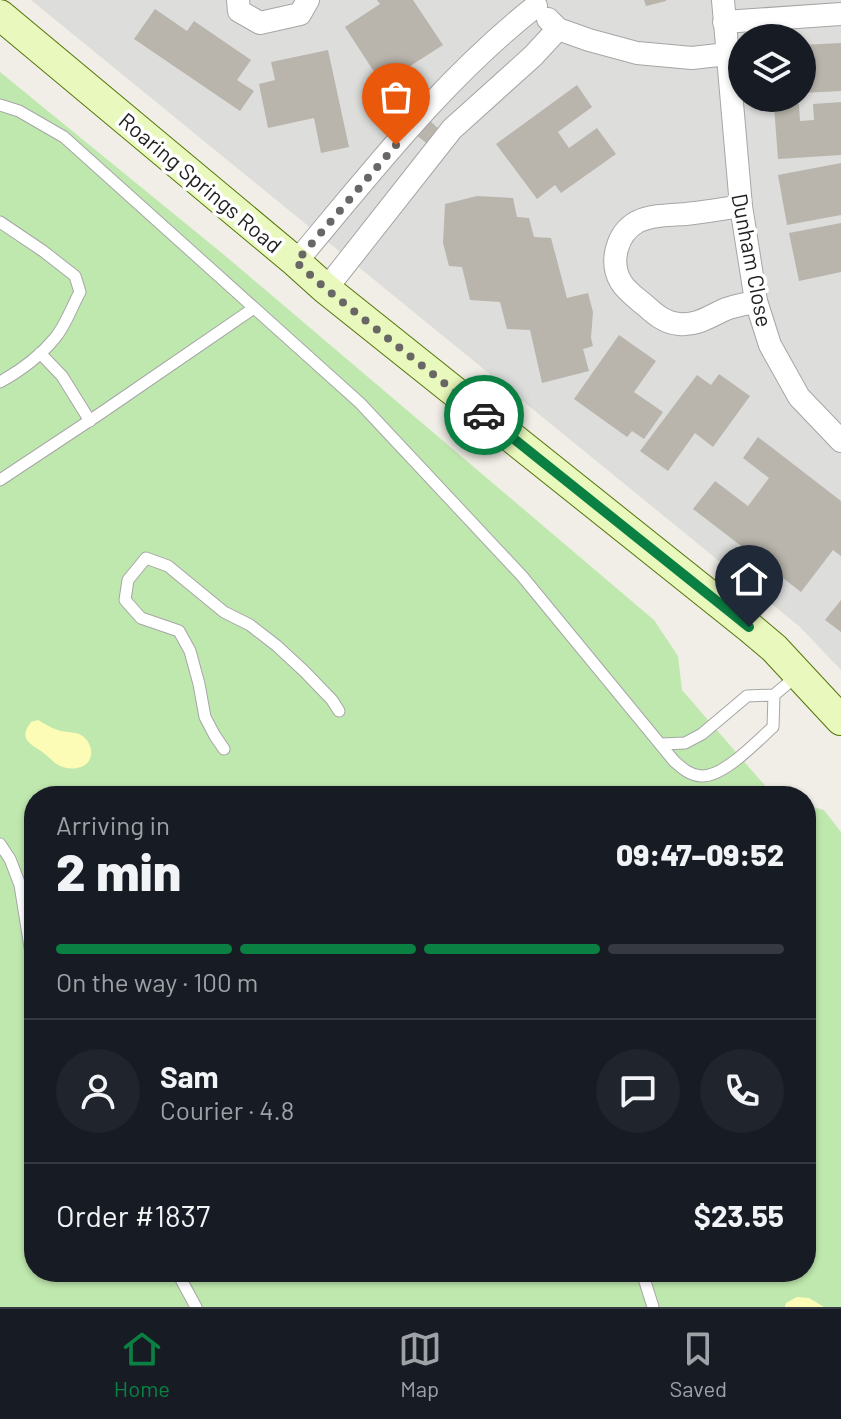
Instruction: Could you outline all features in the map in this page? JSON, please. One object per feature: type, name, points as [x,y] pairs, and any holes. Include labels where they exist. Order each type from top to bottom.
[{"type":"street","points":[[238,0],[239,11],[260,23],[300,14],[308,0]]},
{"type":"street","points":[[296,262],[433,101],[534,3],[558,29],[637,53],[692,58],[727,54]]},
{"type":"street","points":[[723,11],[841,14]]},
{"type":"street","name":"Dunham Close","points":[[723,11],[741,206],[756,301],[770,345],[799,397],[841,441]]},
{"type":"street","name":"Roaring Springs Road","points":[[0,15],[326,289],[730,611],[774,648],[841,720]]},
{"type":"street","points":[[326,289],[452,129],[533,56],[558,29]]},
{"type":"street","points":[[741,206],[651,218],[636,223],[618,244],[616,270],[621,283],[642,303],[662,319],[678,324],[693,324],[727,309],[756,301]]},
{"type":"lane","points":[[0,105],[19,111],[64,137],[360,403],[522,576],[684,771],[702,776],[718,772],[740,757],[773,727],[774,695]]},
{"type":"lane","points":[[0,222],[75,276],[80,292],[57,335],[40,353],[0,382]]},
{"type":"lane","points":[[0,480],[254,308]]},
{"type":"lane","points":[[40,353],[62,376],[90,421]]},
{"type":"lane","points":[[224,749],[205,717],[190,651],[179,631],[141,618],[125,600],[128,580],[146,558],[168,566],[224,612],[250,625],[277,646],[314,680],[339,711]]},
{"type":"lane","points":[[662,744],[685,743],[702,734],[747,696],[774,695],[799,674]]},
{"type":"lane","points":[[0,844],[10,859],[20,885],[24,910]]},
{"type":"lane","points":[[182,1282],[196,1307]]},
{"type":"lane","points":[[645,1282],[653,1307]]},
{"type":"shaded area","points":[[31,0],[841,0],[841,670],[800,627]]},
{"type":"green space","points":[[0,72],[223,254],[654,620],[678,656],[682,690],[765,786],[24,786],[24,1282],[816,1282],[816,808],[824,810],[841,832],[841,1307],[0,1307]]},
{"type":"sand","points":[[38,720],[85,738],[91,750],[90,760],[79,768],[64,768],[31,744],[25,734],[31,722]]},
{"type":"sand","points":[[797,1297],[809,1298],[824,1307],[785,1307],[786,1303]]},
{"type":"building","points":[[377,0],[413,0],[443,45],[382,84],[345,27],[380,4]]},
{"type":"building","points":[[644,0],[666,0],[666,1],[646,6]]},
{"type":"building","points":[[155,9],[187,31],[194,21],[251,60],[237,80],[254,91],[240,111],[134,39]]},
{"type":"building","points":[[841,43],[841,91],[816,92],[816,44]]},
{"type":"building","points":[[328,50],[349,147],[321,153],[314,118],[268,128],[259,84],[275,80],[271,62]]},
{"type":"building","points":[[577,85],[592,107],[558,132],[569,148],[597,128],[616,154],[561,193],[555,185],[537,199],[496,144]]},
{"type":"building","points":[[841,102],[841,155],[778,159],[774,112],[799,112],[800,121],[814,120],[816,104]]},
{"type":"building","points":[[429,120],[441,131],[429,145],[416,135]]},
{"type":"building","points":[[841,163],[841,215],[787,225],[778,175]]},
{"type":"building","points":[[477,196],[513,198],[517,217],[529,218],[534,237],[551,238],[567,298],[588,293],[593,312],[593,346],[583,349],[589,371],[542,383],[530,330],[507,329],[500,302],[470,300],[462,267],[449,266],[443,243],[445,204]]},
{"type":"building","points":[[841,223],[841,272],[799,281],[789,233]]},
{"type":"building","points":[[619,335],[656,361],[634,392],[663,412],[644,439],[632,431],[627,437],[574,399]]},
{"type":"building","points":[[719,374],[750,396],[713,447],[695,433],[668,471],[640,451],[697,375],[711,385]]},
{"type":"building","points":[[758,437],[841,501],[841,556],[833,550],[801,592],[693,509],[715,481],[748,506],[769,478],[743,458]]},
{"type":"building","points":[[841,600],[841,632],[825,620]]},
{"type":"way so far","points":[[396,145],[296,262],[484,415]]},
{"type":"route","points":[[484,415],[749,627]]}]
